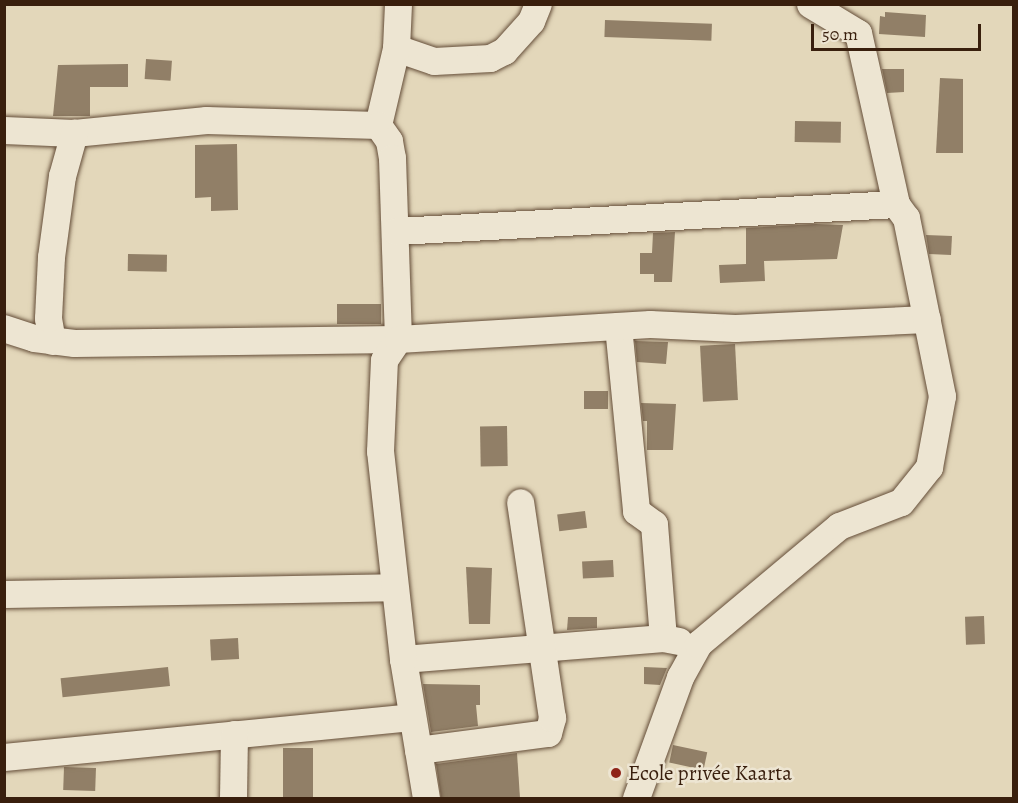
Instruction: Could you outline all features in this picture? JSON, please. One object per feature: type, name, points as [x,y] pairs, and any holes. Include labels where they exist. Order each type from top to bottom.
[{"type":"street","points":[[398,4],[396,48],[378,124],[389,141],[392,158],[398,339],[384,360],[380,392],[380,451],[403,659],[426,798]]},
{"type":"street","points":[[396,48],[434,61],[490,58],[504,51],[531,21],[538,4]]},
{"type":"street","points":[[636,798],[680,677],[698,644],[839,526],[901,502],[928,467],[942,396],[906,218],[896,204],[858,33],[810,4]]},
{"type":"street","points":[[4,130],[74,133],[206,120],[378,124]]},
{"type":"street","points":[[52,341],[48,318],[51,257],[62,176],[74,133]]},
{"type":"street","points":[[396,231],[896,204]]},
{"type":"street","points":[[8,338],[52,341],[398,339],[618,326],[735,328],[927,320]]},
{"type":"street","points":[[618,326],[636,511],[654,524],[663,638]]},
{"type":"street","points":[[418,750],[548,733],[552,718],[520,502]]},
{"type":"street","points":[[4,594],[394,587]]},
{"type":"street","points":[[403,659],[663,638],[698,644]]},
{"type":"street","points":[[4,757],[411,717]]},
{"type":"street","points":[[233,798],[234,734]]},
{"type":"building","points":[[885,12],[926,15],[925,37],[879,34],[880,16],[885,17]]},
{"type":"building","points":[[605,20],[712,24],[711,41],[604,37]]},
{"type":"building","points":[[146,59],[172,61],[171,81],[145,79]]},
{"type":"building","points":[[128,64],[128,87],[90,87],[90,116],[53,116],[58,65]]},
{"type":"building","points":[[882,69],[904,69],[904,92],[887,93]]},
{"type":"building","points":[[940,78],[963,79],[963,153],[936,153]]},
{"type":"building","points":[[795,121],[841,122],[841,143],[795,142]]},
{"type":"building","points":[[237,144],[238,210],[211,211],[211,197],[195,198],[195,145]]},
{"type":"building","points":[[816,224],[843,225],[837,259],[764,261],[765,281],[720,283],[719,265],[746,264],[746,228]]},
{"type":"building","points":[[675,232],[672,282],[654,282],[654,274],[640,274],[640,253],[652,253],[653,233]]},
{"type":"building","points":[[926,235],[952,236],[951,255],[929,254]]},
{"type":"building","points":[[128,254],[167,255],[167,272],[128,271]]},
{"type":"building","points":[[337,304],[381,304],[381,324],[337,324]]},
{"type":"building","points":[[635,341],[668,342],[666,364],[637,362]]},
{"type":"building","points":[[735,344],[738,400],[703,402],[700,346]]},
{"type":"building","points":[[584,391],[608,391],[608,409],[584,409]]},
{"type":"building","points":[[641,403],[676,404],[673,450],[647,450],[647,421],[643,421]]},
{"type":"building","points":[[480,426],[507,426],[508,466],[481,466]]},
{"type":"building","points":[[585,511],[587,528],[559,531],[557,514]]},
{"type":"building","points":[[613,560],[614,577],[583,579],[582,562]]},
{"type":"building","points":[[466,567],[492,568],[490,624],[469,624]]},
{"type":"building","points":[[984,616],[985,644],[966,645],[965,617]]},
{"type":"building","points":[[568,617],[597,617],[597,628],[567,630]]},
{"type":"building","points":[[238,638],[239,659],[211,660],[210,639]]},
{"type":"building","points":[[168,667],[170,686],[63,697],[61,678]]},
{"type":"building","points":[[644,667],[667,668],[660,685],[644,684]]},
{"type":"building","points":[[423,684],[480,685],[480,705],[476,705],[478,726],[431,732]]},
{"type":"building","points":[[673,745],[707,752],[703,770],[669,763]]},
{"type":"building","points":[[283,748],[313,748],[313,798],[283,798]]},
{"type":"building","points":[[517,753],[520,798],[441,798],[436,764]]},
{"type":"building","points":[[64,767],[96,768],[95,791],[63,790]]},
{"type":"place","name":"Ecole privée Kaarta","points":[[616,773]]}]
